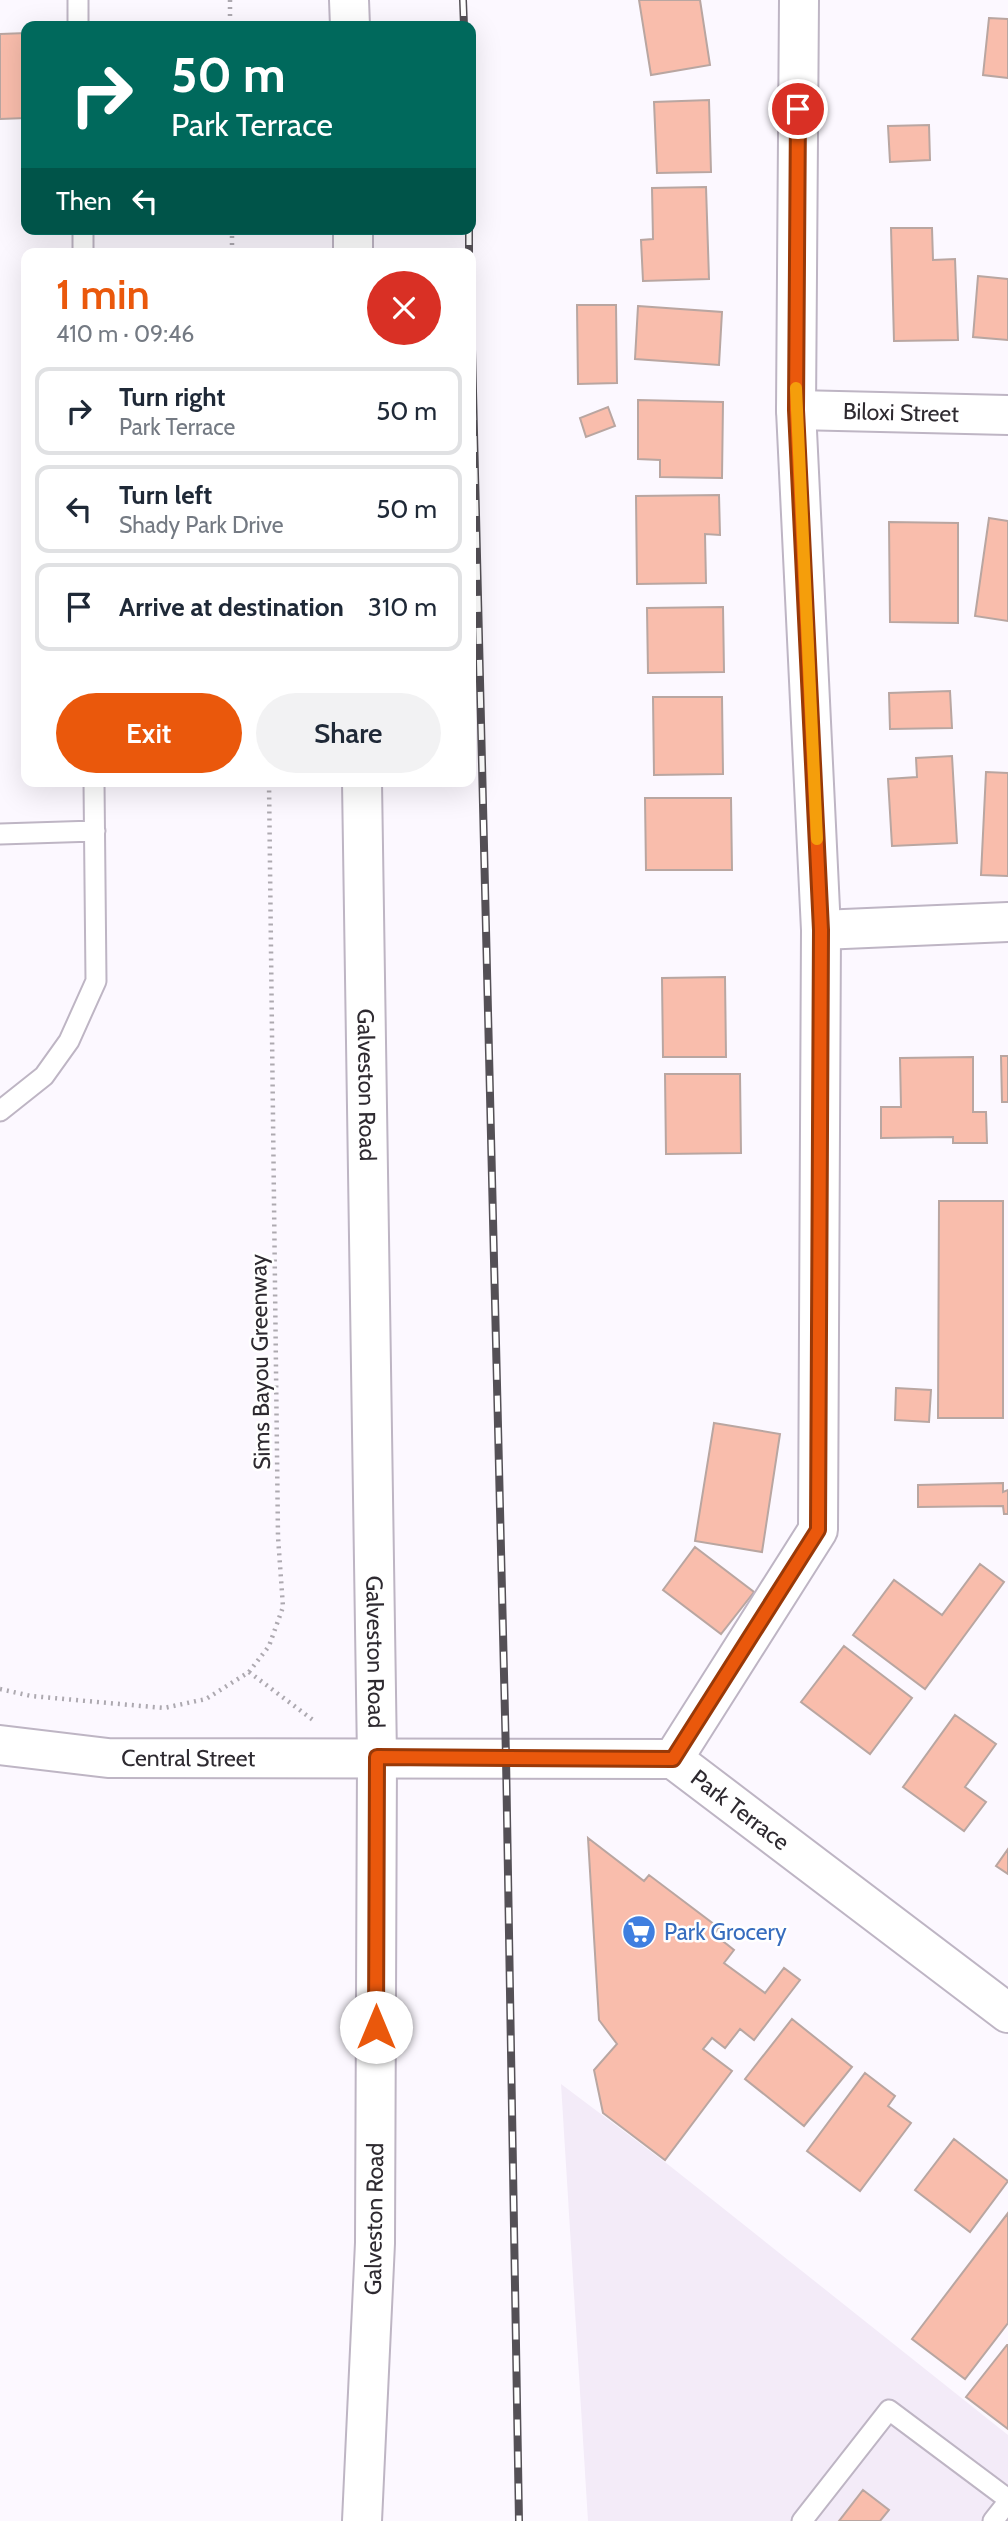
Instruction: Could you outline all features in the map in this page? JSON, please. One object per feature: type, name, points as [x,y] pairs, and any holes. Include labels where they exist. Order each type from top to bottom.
[{"type":"street","points":[[349,0],[350,21]]},
{"type":"street","points":[[673,1759],[818,1530],[821,930],[796,410],[799,0]]},
{"type":"street","name":"Biloxi Street","points":[[796,410],[1008,415]]},
{"type":"street","name":"Galveston Road","points":[[362,787],[377,1757],[375,2243],[362,2521]]},
{"type":"street","points":[[821,930],[1008,922]]},
{"type":"street","name":"Central Street","points":[[0,1745],[108,1758],[377,1757]]},
{"type":"street","name":"Park Terrace","points":[[377,1757],[673,1759],[1008,2013]]},
{"type":"lane","points":[[78,0],[78,21]]},
{"type":"lane","points":[[0,1111],[44,1076],[69,1041],[96,981],[94,787]]},
{"type":"lane","points":[[0,834],[95,831]]},
{"type":"lane","points":[[802,2521],[889,2410],[1008,2500],[993,2521]]},
{"type":"path","points":[[230,0],[230,21]]},
{"type":"path","name":"Sims Bayou Greenway","points":[[0,1689],[31,1696],[164,1708],[206,1699],[249,1672],[270,1646],[283,1607],[278,1538],[269,787]]},
{"type":"path","points":[[249,1672],[317,1722]]},
{"type":"shaded area","points":[[561,2084],[670,2166],[1008,2435],[1008,2521],[588,2521]]},
{"type":"building","points":[[639,0],[700,0],[710,65],[651,75]]},
{"type":"building","points":[[989,18],[1008,19],[1008,78],[983,75]]},
{"type":"building","points":[[21,33],[21,118],[0,119],[0,34]]},
{"type":"building","points":[[709,100],[711,172],[657,173],[654,102]]},
{"type":"building","points":[[929,125],[930,160],[890,162],[888,126]]},
{"type":"building","points":[[706,187],[709,279],[643,281],[641,240],[653,239],[652,188]]},
{"type":"building","points":[[891,228],[932,228],[933,260],[955,259],[958,340],[894,341]]},
{"type":"building","points":[[978,276],[1008,279],[1008,340],[973,337]]},
{"type":"building","points":[[577,305],[616,305],[617,383],[578,384]]},
{"type":"building","points":[[638,306],[722,312],[719,365],[635,359]]},
{"type":"building","points":[[638,400],[723,402],[722,478],[660,477],[660,460],[638,459]]},
{"type":"building","points":[[608,407],[615,426],[586,437],[580,418]]},
{"type":"building","points":[[719,495],[720,535],[705,534],[706,583],[637,584],[636,496]]},
{"type":"building","points":[[989,518],[1008,521],[1008,621],[975,616]]},
{"type":"building","points":[[889,522],[958,523],[958,623],[890,622]]},
{"type":"building","points":[[723,607],[724,672],[648,673],[647,608]]},
{"type":"building","points":[[950,691],[952,728],[890,729],[889,693]]},
{"type":"building","points":[[653,697],[722,697],[723,774],[654,775]]},
{"type":"building","points":[[952,756],[957,843],[892,846],[888,779],[917,777],[916,758]]},
{"type":"building","points":[[986,772],[1008,773],[1008,876],[981,875]]},
{"type":"building","points":[[645,798],[731,798],[732,870],[646,870]]},
{"type":"building","points":[[725,977],[726,1057],[663,1057],[662,978]]},
{"type":"building","points":[[1001,1056],[1008,1056],[1008,1102],[1002,1102]]},
{"type":"building","points":[[973,1057],[973,1112],[986,1112],[987,1143],[953,1143],[953,1137],[881,1138],[881,1107],[901,1107],[900,1058]]},
{"type":"building","points":[[665,1074],[740,1074],[741,1153],[666,1154]]},
{"type":"building","points":[[939,1201],[1003,1201],[1003,1418],[938,1418]]},
{"type":"building","points":[[896,1388],[931,1390],[929,1422],[895,1420]]},
{"type":"building","points":[[714,1423],[780,1434],[762,1552],[695,1541]]},
{"type":"building","points":[[1003,1483],[1003,1492],[1008,1490],[1008,1514],[1004,1514],[1003,1506],[918,1507],[918,1485]]},
{"type":"building","points":[[695,1547],[754,1592],[721,1634],[663,1590]]},
{"type":"building","points":[[980,1564],[1004,1582],[925,1689],[853,1635],[894,1580],[942,1615]]},
{"type":"building","points":[[844,1646],[912,1698],[870,1754],[801,1702]]},
{"type":"building","points":[[955,1715],[996,1744],[965,1787],[986,1802],[964,1831],[903,1787]]},
{"type":"building","points":[[588,1838],[644,1881],[649,1875],[719,1928],[714,1934],[734,1950],[724,1963],[765,1993],[784,1968],[800,1980],[754,2040],[740,2029],[725,2048],[712,2038],[703,2049],[732,2071],[665,2160],[603,2113],[594,2070],[617,2044],[599,2020]]},
{"type":"building","points":[[1008,1849],[1008,1874],[996,1866]]},
{"type":"building","points":[[792,2019],[852,2067],[804,2126],[745,2079]]},
{"type":"building","points":[[865,2073],[895,2096],[888,2106],[911,2123],[860,2191],[807,2151]]},
{"type":"building","points":[[954,2139],[1008,2181],[970,2232],[915,2190]]},
{"type":"building","points":[[1008,2213],[1008,2323],[965,2379],[912,2339]]},
{"type":"building","points":[[1008,2345],[1008,2429],[966,2397]]},
{"type":"building","points":[[863,2490],[889,2510],[880,2521],[839,2521]]},
{"type":"railway","points":[[463,0],[464,21]]},
{"type":"railway","points":[[469,235],[469,248]]},
{"type":"railway","points":[[476,515],[506,1757],[519,2521]]},
{"type":"slow traffic","points":[[796,388],[817,839]]},
{"type":"place","name":"Park Grocery","points":[[639,1932]]},
{"type":"route","points":[[376,2027],[377,1757],[673,1759],[818,1530],[821,930],[796,410],[798,109]]}]
